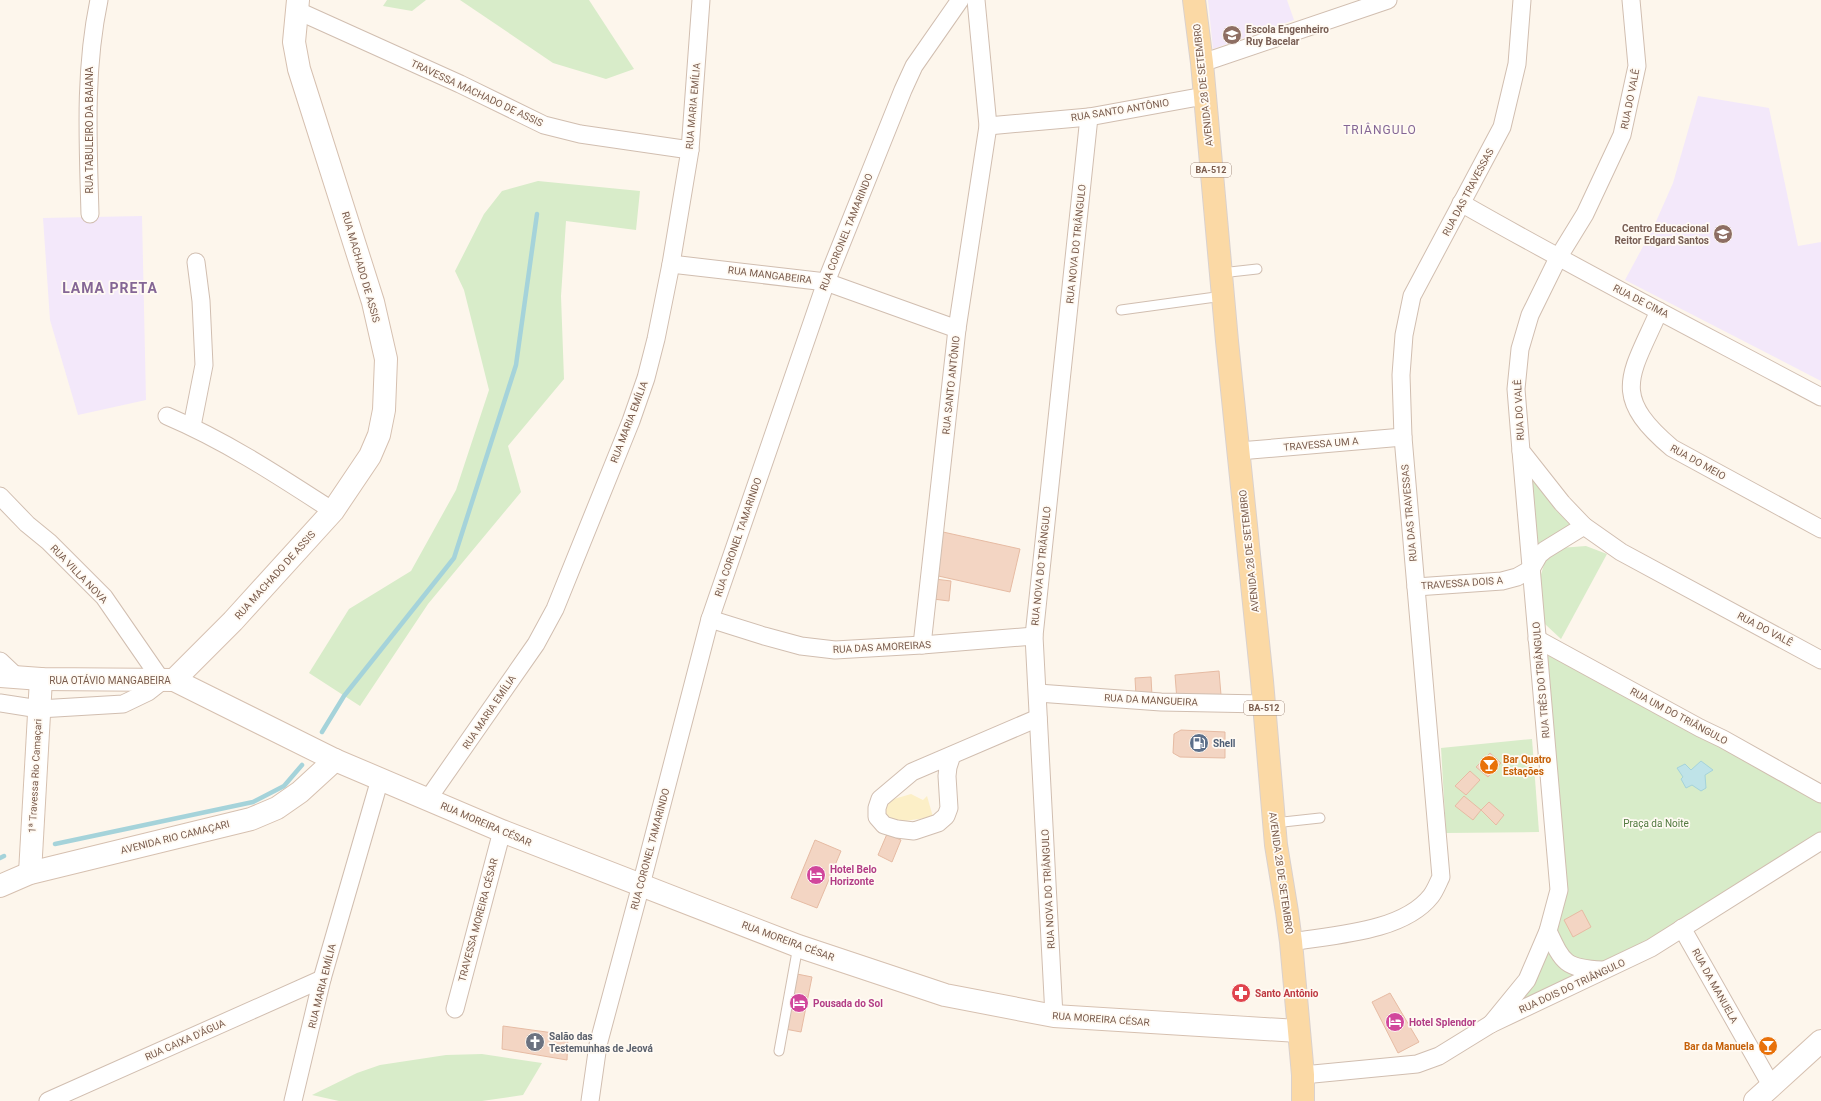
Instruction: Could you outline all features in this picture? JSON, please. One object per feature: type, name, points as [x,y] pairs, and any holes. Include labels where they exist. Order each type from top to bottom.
[{"type":"main road","name":"AVENIDA 28 DE SETEMBRO","points":[[1194,0],[1202,63],[1223,296],[1262,681],[1276,845],[1291,942],[1304,1101]]},
{"type":"street","name":"RUA TABULEIRO DA BAIANA","points":[[90,214],[87,94],[90,55],[99,0]]},
{"type":"street","name":"RUA MARIA EMÍLIA","points":[[428,799],[536,644],[555,609],[631,421],[646,378],[656,339],[671,264],[690,150],[701,0]]},
{"type":"street","name":"RUA CORONEL TAMARINDO","points":[[590,1101],[598,1045],[710,619],[826,282],[900,98],[914,66],[960,0]]},
{"type":"street","name":"RUA SANTO ANTÔNIO","points":[[922,645],[957,329],[988,126],[976,0]]},
{"type":"street","points":[[1202,63],[1388,0]]},
{"type":"street","name":"RUA DAS TRAVESSAS","points":[[1291,942],[1382,926],[1401,920],[1417,909],[1431,896],[1441,877],[1403,437],[1401,375],[1404,335],[1412,296],[1502,127],[1517,64],[1522,0]]},
{"type":"street","name":"RUA DO VALÊ","points":[[1631,0],[1637,66],[1622,135],[1585,214],[1558,258],[1530,315],[1520,349],[1516,389],[1521,451],[1562,503],[1584,526],[1622,552],[1821,660]]},
{"type":"street","name":"TRAVESSA MACHADO DE ASSIS","points":[[297,5],[544,125],[580,134],[690,150]]},
{"type":"street","name":"RUA MACHADO DE ASSIS","points":[[168,680],[233,621],[333,511],[370,456],[379,435],[384,410],[386,359],[373,302],[299,70],[294,42],[297,5]]},
{"type":"street","name":"RUA SANTO ANTÔNIO","points":[[988,126],[1089,117],[1204,96]]},
{"type":"street","name":"RUA NOVA DO TRIÂNGULO","points":[[1054,1016],[1034,636],[1089,117]]},
{"type":"street","name":"RUA DE CIMA","points":[[1461,203],[1558,258],[1659,310],[1821,397]]},
{"type":"street","points":[[192,426],[204,364],[201,301],[196,262]]},
{"type":"street","name":"RUA MANGABEIRA","points":[[671,264],[826,282],[957,329]]},
{"type":"street","name":"RUA DO MEIO","points":[[1659,310],[1632,372],[1630,389],[1632,400],[1642,418],[1653,432],[1672,448],[1821,529]]},
{"type":"street","points":[[167,416],[192,426],[266,467],[333,511]]},
{"type":"street","name":"TRAVESSA UM A","points":[[1239,451],[1403,437]]},
{"type":"street","name":"RUA TRÊS DO TRIÂNGULO","points":[[1491,1024],[1527,980],[1548,930],[1560,890],[1521,451]]},
{"type":"street","name":"RUA VILLA NOVA","points":[[0,496],[27,524],[49,542],[104,597],[168,680]]},
{"type":"street","points":[[1531,569],[1539,555],[1545,550],[1584,526]]},
{"type":"street","name":"TRAVESSA DOIS A","points":[[1416,586],[1506,580],[1517,577],[1531,569]]},
{"type":"street","name":"RUA DAS AMOREIRAS","points":[[710,619],[802,646],[835,650],[1034,636]]},
{"type":"street","name":"RUA UM DO TRIÂNGULO","points":[[1537,640],[1723,739],[1821,794]]},
{"type":"street","name":"RUA OTÁVIO MANGABEIRA","points":[[0,661],[10,677],[41,679],[168,680],[306,744]]},
{"type":"street","name":"1ª Travessa Rio Camaçari","points":[[30,874],[41,679]]},
{"type":"street","points":[[0,704],[39,709],[123,704],[168,680]]},
{"type":"street","name":"RUA DA MANGUEIRA","points":[[1038,693],[1161,702],[1263,704]]},
{"type":"street","points":[[952,755],[948,767],[947,799],[949,808],[946,816],[938,823],[914,831],[884,825],[877,817],[877,808],[880,799],[912,772],[1038,718]]},
{"type":"street","name":"RUA MOREIRA CÉSAR","points":[[306,744],[335,760],[502,831],[798,946],[945,995],[1054,1016],[1298,1031]]},
{"type":"street","name":"AVENIDA RIO CAMAÇARI","points":[[0,886],[30,874],[250,819],[277,808],[300,792],[335,760]]},
{"type":"street","name":"RUA MARIA EMÍLIA","points":[[294,1101],[322,979],[380,779]]},
{"type":"street","name":"TRAVESSA MOREIRA CÉSAR","points":[[455,1008],[502,831]]},
{"type":"street","name":"RUA DOIS DO TRIÂNGULO","points":[[1303,1075],[1417,1064],[1439,1056],[1491,1024],[1651,948],[1821,841]]},
{"type":"street","name":"RUA DA MANUELA","points":[[1682,928],[1771,1085]]},
{"type":"street","points":[[1548,930],[1559,953],[1567,962],[1580,969],[1603,970]]},
{"type":"street","name":"RUA CAIXA D'ÁGUA","points":[[48,1101],[322,979]]},
{"type":"street","points":[[1755,1101],[1821,1041]]},
{"type":"lane","points":[[1221,273],[1257,269]]},
{"type":"lane","points":[[1121,310],[1223,296]]},
{"type":"lane","points":[[1274,823],[1320,818]]},
{"type":"lane","points":[[779,1051],[798,946]]},
{"type":"shaded area","name":"Escola Engenheiro Ruy Bacelar","points":[[1208,0],[1287,0],[1294,20],[1213,49]]},
{"type":"shaded area","name":"Centro Educacional Reitor Edgard Santos","points":[[1698,96],[1769,108],[1798,246],[1821,242],[1821,381],[1625,280],[1654,226],[1673,183]]},
{"type":"shaded area","points":[[142,216],[146,400],[78,415],[50,320],[43,218]]},
{"type":"green space","points":[[387,0],[426,0],[412,11],[383,6]]},
{"type":"green space","points":[[460,0],[589,0],[634,69],[606,79],[553,63]]},
{"type":"green space","points":[[538,181],[640,191],[636,230],[566,221],[561,296],[564,379],[508,446],[521,492],[428,604],[360,706],[309,673],[349,609],[411,571],[456,490],[489,390],[464,290],[455,271],[484,214],[502,191]]},
{"type":"green space","points":[[1529,467],[1554,508],[1576,530],[1535,552]]},
{"type":"green space","points":[[1586,546],[1607,554],[1561,639],[1545,624],[1541,601],[1540,578],[1545,561],[1560,548]]},
{"type":"green space","name":"Praça da Noite","points":[[1542,649],[1821,801],[1821,834],[1650,942],[1500,1018],[1563,887]]},
{"type":"green space","points":[[1532,739],[1539,832],[1446,833],[1441,748]]},
{"type":"green space","points":[[482,1054],[542,1063],[523,1095],[482,1101],[339,1101],[312,1095],[357,1073],[380,1065],[446,1055]]},
{"type":"sand","points":[[911,794],[923,800],[927,796],[933,817],[890,823],[883,818],[887,801]]},
{"type":"water","points":[[1701,761],[1713,770],[1705,775],[1706,788],[1701,791],[1692,785],[1686,788],[1681,779],[1683,777],[1677,768],[1685,764],[1691,770]]},
{"type":"building","points":[[943,532],[1020,549],[1010,592],[934,575]]},
{"type":"building","points":[[935,579],[951,581],[949,601],[933,599]]},
{"type":"building","points":[[1219,671],[1221,695],[1177,700],[1175,675]]},
{"type":"building","points":[[1151,677],[1152,696],[1136,696],[1135,678]]},
{"type":"building","name":"Shell","points":[[1181,730],[1225,732],[1225,758],[1180,757],[1173,753],[1174,734]]},
{"type":"building","name":"Bar Quatro Estações","points":[[1490,753],[1501,763],[1488,777],[1476,767]]},
{"type":"building","points":[[1470,771],[1480,780],[1466,795],[1455,786]]},
{"type":"building","points":[[1464,796],[1481,810],[1473,820],[1455,806]]},
{"type":"building","points":[[1489,802],[1504,815],[1496,825],[1481,810]]},
{"type":"building","points":[[887,834],[901,840],[892,862],[878,855]]},
{"type":"building","name":"Hotel Belo Horizonte","points":[[815,840],[841,851],[817,908],[791,898]]},
{"type":"building","points":[[1582,910],[1591,927],[1573,937],[1564,920]]},
{"type":"building","name":"Pousada do Sol","points":[[797,974],[812,977],[801,1032],[785,1029]]},
{"type":"building","name":"Hotel Splendor","points":[[1390,993],[1419,1042],[1398,1053],[1372,1002]]},
{"type":"building","name":"Salão das Testemunhas de Jeová","points":[[503,1026],[568,1035],[567,1060],[502,1049]]},
{"type":"waterway","points":[[322,732],[344,696],[454,558],[516,365],[537,214]]},
{"type":"waterway","points":[[55,844],[253,802],[284,786],[302,765]]},
{"type":"waterway","points":[[0,858],[4,856]]},
{"type":"place","name":"Escola Engenheiro Ruy Bacelar","points":[[1232,35]]},
{"type":"place","name":"Centro Educacional Reitor Edgard Santos","points":[[1723,234]]},
{"type":"place","name":"Shell","points":[[1199,743]]},
{"type":"place","name":"Bar Quatro Estações","points":[[1489,765]]},
{"type":"place","name":"Hotel Belo Horizonte","points":[[816,875]]},
{"type":"place","name":"Santo Antônio","points":[[1241,993]]},
{"type":"place","name":"Pousada do Sol","points":[[799,1003]]},
{"type":"place","name":"Hotel Splendor","points":[[1395,1022]]},
{"type":"place","name":"Salão das Testemunhas de Jeová","points":[[535,1042]]},
{"type":"place","name":"Bar da Manuela","points":[[1768,1046]]},
{"type":"district","name":"TRIÂNGULO","points":[[1380,130]]},
{"type":"district","name":"LAMA PRETA","points":[[110,288]]}]
